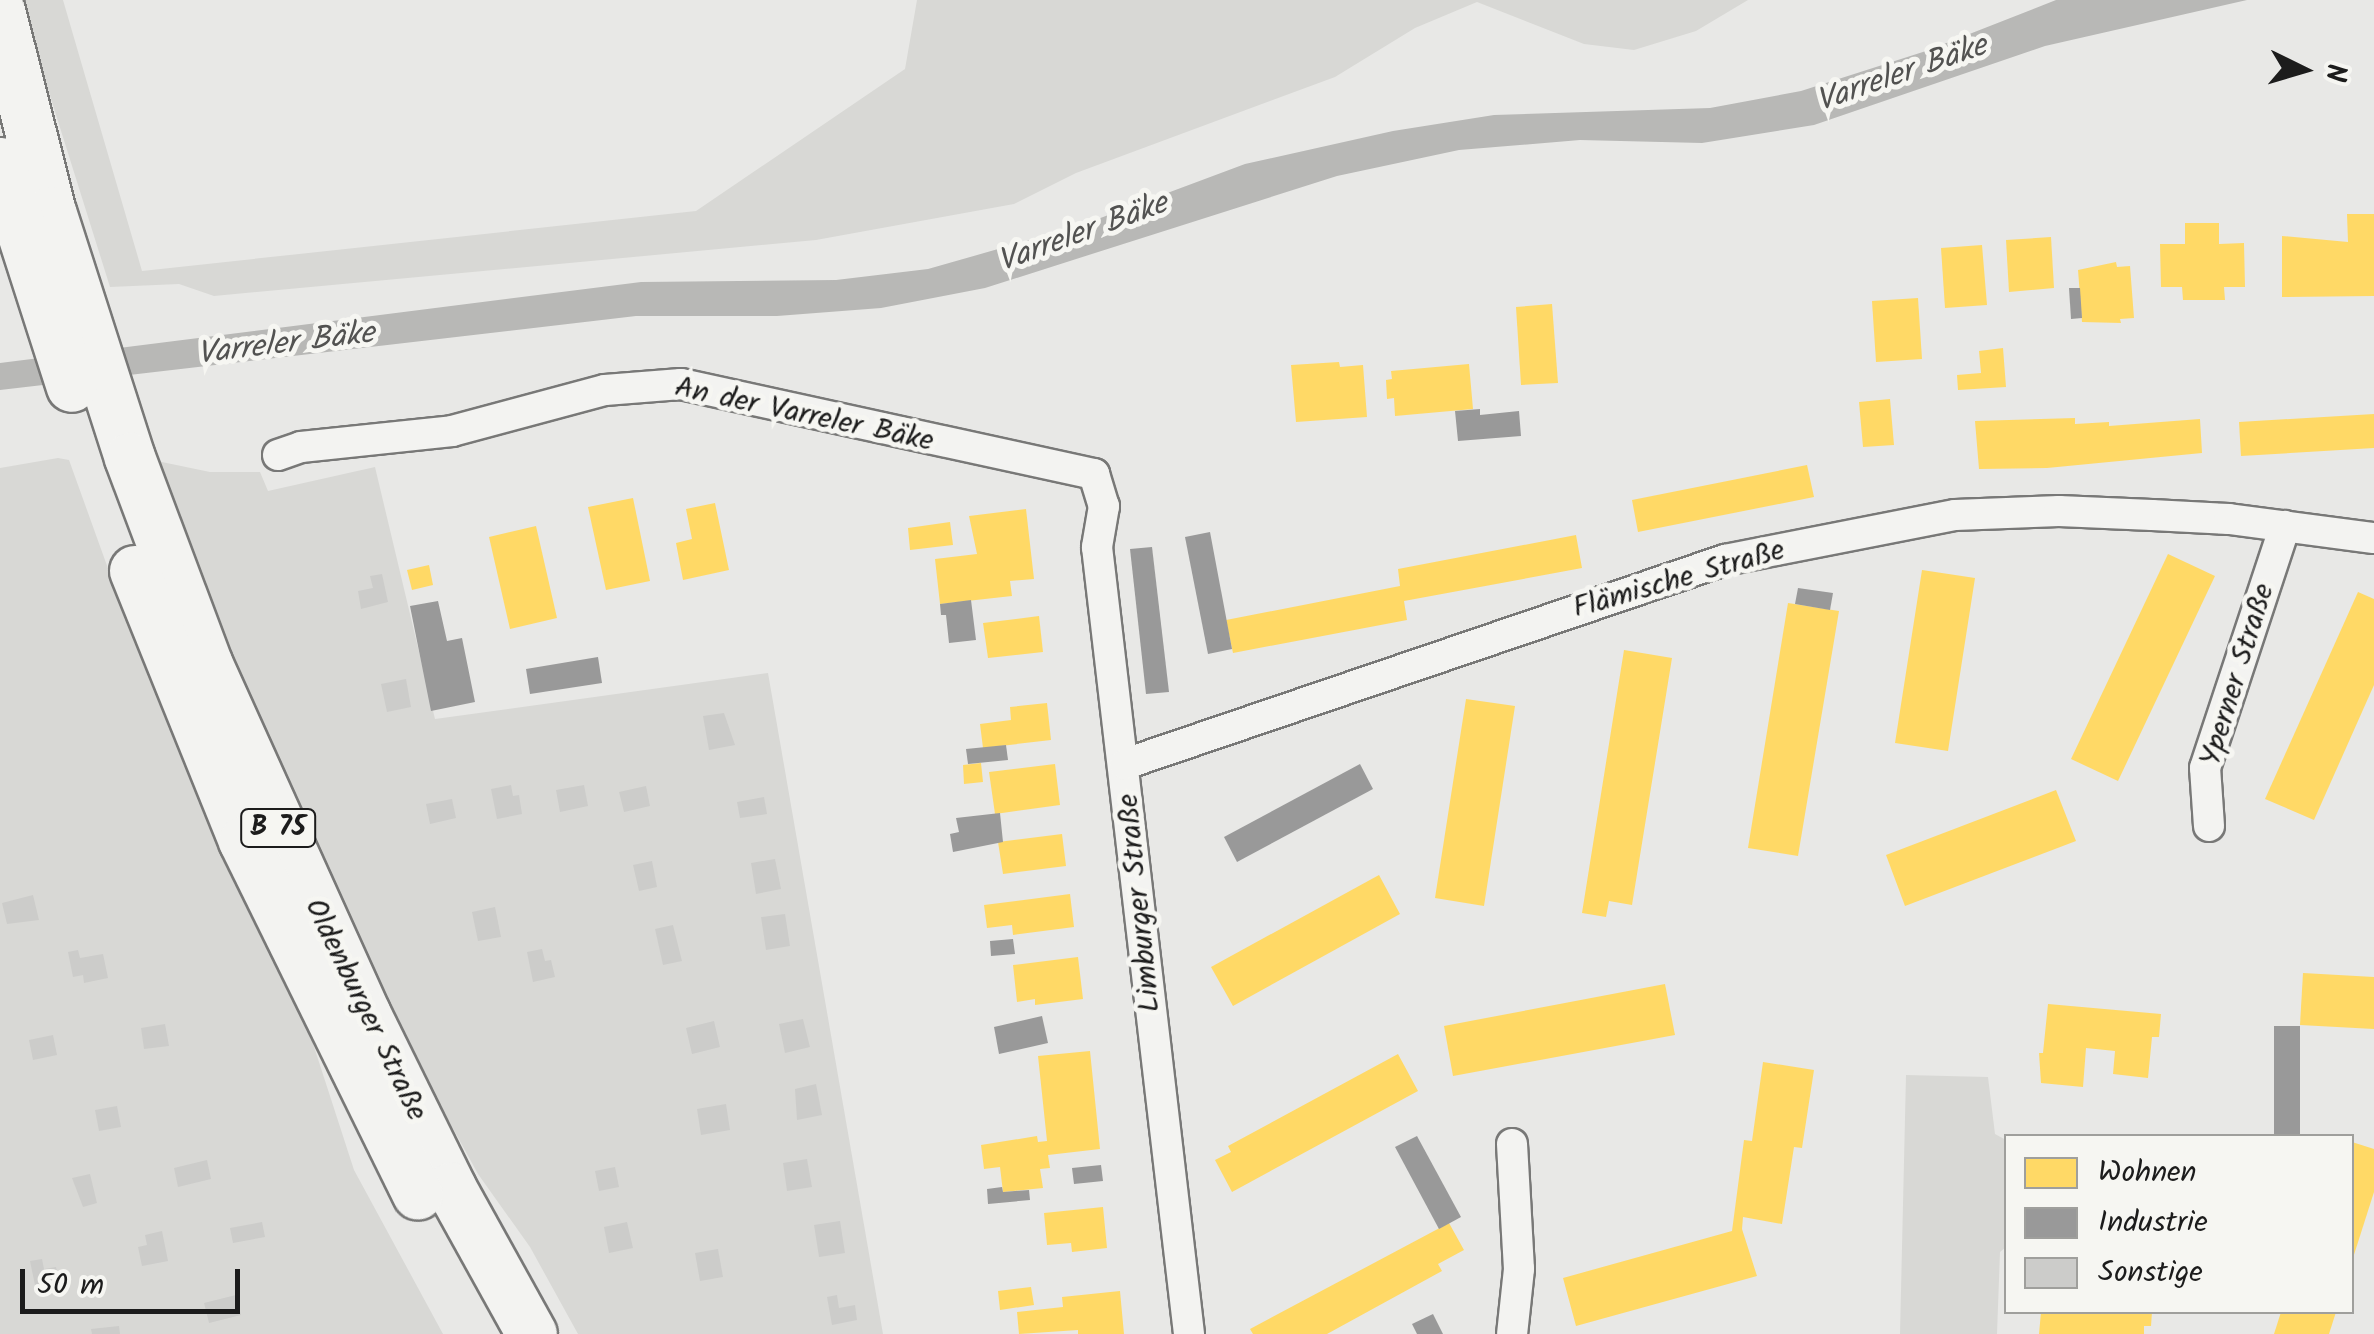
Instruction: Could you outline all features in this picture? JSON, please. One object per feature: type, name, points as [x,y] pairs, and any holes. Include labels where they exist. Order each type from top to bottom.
[{"type":"highway","name":"B 75","points":[[0,11],[51,212],[62,302]]},
{"type":"highway","name":"B 75","points":[[0,163],[62,302]]},
{"type":"highway","name":"Oldenburger Straße","points":[[62,302],[112,459],[168,662],[244,841],[373,1111],[495,1334]]},
{"type":"highway","name":"Oldenburger Straße","points":[[112,459],[251,768],[442,1170],[532,1334]]},
{"type":"street","name":"An der Varreler Bäke","points":[[278,455],[314,446],[452,431],[604,390],[682,384],[1094,474]]},
{"type":"street","name":"Limburger Straße","points":[[1094,474],[1104,506],[1097,546],[1189,1334]]},
{"type":"street","name":"Flämische Straße","points":[[1125,764],[1724,560],[1955,515],[2059,511],[2285,526],[2374,538]]},
{"type":"street","name":"Yperner Straße","points":[[2209,826],[2205,768],[2285,526]]},
{"type":"street","points":[[1512,1144],[1519,1268],[1512,1334]]},
{"type":"shaded area","points":[[20,0],[63,0],[142,271],[696,211],[905,69],[917,0],[1748,0],[1696,31],[1634,50],[1584,44],[1477,2],[1415,28],[1335,77],[1076,173],[1014,204],[816,240],[214,296],[179,284],[110,287]]},
{"type":"shaded area","points":[[58,458],[69,460],[119,599],[306,1022],[354,1170],[443,1334],[0,1334],[0,468]]},
{"type":"shaded area","points":[[157,461],[210,472],[260,472],[268,491],[375,467],[435,719],[768,673],[883,1334],[578,1334],[530,1247],[478,1174],[399,1030],[206,606]]},
{"type":"shaded area","points":[[1906,1075],[1988,1077],[1995,1134],[2004,1139],[2004,1249],[2000,1252],[1997,1334],[1900,1334]]},
{"type":"water","name":"Varreler Bäke","points":[[2056,0],[2247,0],[2045,46],[1814,125],[1702,143],[1580,140],[1459,150],[1337,176],[985,288],[881,308],[777,316],[636,316],[0,390],[0,363],[641,282],[836,280],[928,269],[1079,226],[1245,164],[1393,131],[1494,115],[1710,108],[1801,91],[1926,51]]},
{"type":"building: Wohnen","points":[[2347,214],[2374,214],[2374,296],[2282,297],[2282,236],[2348,242]]},
{"type":"building: Wohnen","points":[[2185,223],[2219,223],[2219,244],[2244,243],[2245,287],[2224,287],[2225,300],[2183,300],[2182,287],[2161,287],[2160,244],[2185,244]]},
{"type":"building: Wohnen","points":[[2051,237],[2054,288],[2009,292],[2006,240]]},
{"type":"building: Wohnen","points":[[1982,245],[1987,305],[1945,308],[1941,248]]},
{"type":"building: Wohnen","points":[[2116,262],[2117,267],[2130,266],[2134,318],[2120,319],[2121,323],[2082,322],[2078,270]]},
{"type":"building: Wohnen","points":[[1918,298],[1922,359],[1876,362],[1872,301]]},
{"type":"building: Wohnen","points":[[1552,304],[1558,383],[1521,385],[1516,307]]},
{"type":"building: Wohnen","points":[[2003,348],[2006,387],[1958,390],[1957,375],[1981,373],[1979,351]]},
{"type":"building: Wohnen","points":[[1339,362],[1340,367],[1363,365],[1367,417],[1296,422],[1291,365]]},
{"type":"building: Wohnen","points":[[1469,364],[1473,409],[1395,416],[1394,398],[1387,399],[1386,380],[1392,379],[1391,371]]},
{"type":"building: Wohnen","points":[[1890,399],[1894,445],[1863,447],[1859,402]]},
{"type":"building: Wohnen","points":[[2374,414],[2374,448],[2241,456],[2239,422]]},
{"type":"building: Wohnen","points":[[2075,418],[2075,424],[2109,422],[2109,426],[2200,419],[2202,453],[2047,468],[1979,469],[1975,421]]},
{"type":"building: Wohnen","points":[[1807,465],[1814,497],[1638,532],[1632,500]]},
{"type":"building: Wohnen","points":[[633,498],[650,581],[606,590],[588,507]]},
{"type":"building: Wohnen","points":[[715,503],[729,570],[683,580],[676,543],[692,539],[686,509]]},
{"type":"building: Wohnen","points":[[1026,509],[1034,579],[1010,581],[1012,596],[940,604],[935,559],[977,554],[969,516]]},
{"type":"building: Wohnen","points":[[950,522],[953,545],[910,550],[908,528]]},
{"type":"building: Wohnen","points":[[536,526],[557,618],[510,629],[489,537]]},
{"type":"building: Wohnen","points":[[1576,535],[1582,568],[1404,601],[1407,620],[1233,653],[1226,620],[1400,586],[1398,569]]},
{"type":"building: Wohnen","points":[[2168,554],[2215,576],[2118,781],[2071,759]]},
{"type":"building: Wohnen","points":[[429,565],[433,585],[412,590],[407,570]]},
{"type":"building: Wohnen","points":[[1922,570],[1975,578],[1948,751],[1895,743]]},
{"type":"building: Wohnen","points":[[2358,592],[2374,599],[2374,685],[2314,820],[2265,799]]},
{"type":"building: Wohnen","points":[[1788,603],[1839,611],[1798,856],[1748,848]]},
{"type":"building: Wohnen","points":[[1039,616],[1043,652],[988,658],[983,623]]},
{"type":"building: Wohnen","points":[[1624,650],[1672,658],[1632,905],[1609,901],[1606,917],[1582,913]]},
{"type":"building: Wohnen","points":[[1466,699],[1515,706],[1484,906],[1435,898]]},
{"type":"building: Wohnen","points":[[1047,703],[1051,740],[983,748],[980,724],[1011,720],[1010,707]]},
{"type":"building: Wohnen","points":[[981,763],[983,782],[964,784],[963,765]]},
{"type":"building: Wohnen","points":[[1055,764],[1060,805],[995,814],[989,772]]},
{"type":"building: Wohnen","points":[[2056,790],[2076,841],[1905,906],[1886,855]]},
{"type":"building: Wohnen","points":[[1062,834],[1066,866],[1003,874],[998,842]]},
{"type":"building: Wohnen","points":[[1379,875],[1400,914],[1233,1006],[1211,967]]},
{"type":"building: Wohnen","points":[[1070,894],[1074,927],[1013,935],[1012,925],[987,928],[984,905]]},
{"type":"building: Wohnen","points":[[1078,957],[1083,999],[1035,1005],[1035,999],[1017,1002],[1013,965]]},
{"type":"building: Wohnen","points":[[2303,973],[2374,977],[2374,1029],[2300,1025]]},
{"type":"building: Wohnen","points":[[1665,984],[1675,1035],[1453,1076],[1444,1026]]},
{"type":"building: Wohnen","points":[[2048,1004],[2161,1014],[2159,1037],[2152,1037],[2148,1078],[2113,1074],[2115,1051],[2086,1048],[2083,1087],[2041,1083],[2039,1053],[2043,1053]]},
{"type":"building: Wohnen","points":[[1090,1051],[1100,1149],[1048,1155],[1050,1168],[1040,1169],[1043,1188],[1003,1192],[1000,1167],[984,1169],[981,1145],[1037,1136],[1038,1142],[1047,1141],[1038,1056]]},
{"type":"building: Wohnen","points":[[1398,1054],[1418,1091],[1232,1192],[1215,1160],[1231,1152],[1228,1146]]},
{"type":"building: Wohnen","points":[[1763,1062],[1814,1070],[1802,1148],[1794,1147],[1782,1224],[1743,1217],[1742,1229],[1757,1276],[1576,1326],[1563,1278],[1732,1231],[1744,1140],[1752,1141]]},
{"type":"building: Wohnen","points":[[2354,1143],[2374,1149],[2374,1192],[2354,1255]]},
{"type":"building: Wohnen","points":[[1103,1207],[1107,1248],[1072,1252],[1071,1243],[1047,1245],[1044,1213]]},
{"type":"building: Wohnen","points":[[1449,1223],[1464,1250],[1438,1264],[1442,1271],[1327,1334],[1253,1334],[1250,1329]]},
{"type":"building: Wohnen","points":[[1031,1287],[1034,1305],[1000,1310],[998,1291]]},
{"type":"building: Wohnen","points":[[1120,1291],[1124,1334],[1078,1334],[1078,1330],[1019,1334],[1017,1312],[1063,1307],[1062,1297]]},
{"type":"building: Wohnen","points":[[2041,1314],[2152,1314],[2151,1326],[2144,1326],[2144,1334],[2039,1334]]},
{"type":"building: Wohnen","points":[[2280,1314],[2335,1314],[2329,1334],[2274,1334]]},
{"type":"building: Industrie","points":[[2069,288],[2080,288],[2082,318],[2071,319]]},
{"type":"building: Industrie","points":[[1480,409],[1480,415],[1519,411],[1521,436],[1458,441],[1455,411]]},
{"type":"building: Industrie","points":[[1210,532],[1232,649],[1208,654],[1185,537]]},
{"type":"building: Industrie","points":[[1152,547],[1169,692],[1146,694],[1130,549]]},
{"type":"building: Industrie","points":[[1798,588],[1833,593],[1830,610],[1795,604]]},
{"type":"building: Industrie","points":[[971,600],[976,640],[949,643],[946,615],[941,615],[940,604]]},
{"type":"building: Industrie","points":[[438,601],[447,641],[462,638],[475,702],[431,711],[410,606]]},
{"type":"building: Industrie","points":[[598,657],[602,683],[530,694],[526,669]]},
{"type":"building: Industrie","points":[[1006,745],[1008,760],[968,764],[966,749]]},
{"type":"building: Industrie","points":[[1360,764],[1373,789],[1237,862],[1224,837]]},
{"type":"building: Industrie","points":[[1000,813],[1003,842],[953,852],[950,834],[959,832],[956,818]]},
{"type":"building: Industrie","points":[[1013,939],[1015,954],[991,956],[990,941]]},
{"type":"building: Industrie","points":[[1042,1016],[1048,1043],[999,1054],[994,1027]]},
{"type":"building: Industrie","points":[[2274,1026],[2300,1026],[2300,1134],[2274,1134]]},
{"type":"building: Industrie","points":[[1417,1136],[1461,1217],[1439,1229],[1395,1147]]},
{"type":"building: Industrie","points":[[1101,1165],[1103,1181],[1074,1184],[1072,1168]]},
{"type":"building: Industrie","points":[[1002,1187],[1003,1192],[1029,1190],[1030,1200],[988,1204],[987,1189]]},
{"type":"building: Industrie","points":[[1433,1314],[1443,1334],[1417,1334],[1412,1324]]},
{"type":"building: Sonstige","points":[[382,574],[388,602],[361,609],[358,591],[373,588],[370,576]]},
{"type":"building: Sonstige","points":[[406,679],[411,707],[387,712],[381,684]]},
{"type":"building: Sonstige","points":[[724,713],[735,745],[709,750],[703,716]]},
{"type":"building: Sonstige","points":[[511,785],[513,796],[519,795],[522,814],[497,819],[491,789]]},
{"type":"building: Sonstige","points":[[584,785],[588,806],[560,812],[556,790]]},
{"type":"building: Sonstige","points":[[646,786],[650,806],[624,812],[619,792]]},
{"type":"building: Sonstige","points":[[764,797],[767,814],[740,818],[737,802]]},
{"type":"building: Sonstige","points":[[452,799],[456,818],[430,824],[426,804]]},
{"type":"building: Sonstige","points":[[775,859],[781,889],[756,894],[751,863]]},
{"type":"building: Sonstige","points":[[652,861],[657,887],[639,891],[633,865]]},
{"type":"building: Sonstige","points":[[33,895],[39,920],[7,924],[2,903]]},
{"type":"building: Sonstige","points":[[495,907],[501,937],[478,941],[472,912]]},
{"type":"building: Sonstige","points":[[785,914],[790,946],[766,950],[761,917]]},
{"type":"building: Sonstige","points":[[673,925],[682,961],[663,965],[655,929]]},
{"type":"building: Sonstige","points":[[542,949],[545,961],[551,960],[555,977],[533,982],[527,952]]},
{"type":"building: Sonstige","points":[[78,950],[80,958],[103,954],[108,978],[84,983],[83,975],[73,977],[68,952]]},
{"type":"building: Sonstige","points":[[803,1019],[810,1047],[785,1053],[779,1024]]},
{"type":"building: Sonstige","points":[[714,1021],[720,1047],[692,1054],[686,1028]]},
{"type":"building: Sonstige","points":[[165,1024],[169,1046],[144,1049],[141,1028]]},
{"type":"building: Sonstige","points":[[53,1035],[57,1055],[33,1060],[29,1040]]},
{"type":"building: Sonstige","points":[[816,1084],[822,1115],[797,1120],[795,1089]]},
{"type":"building: Sonstige","points":[[726,1104],[730,1130],[701,1135],[697,1109]]},
{"type":"building: Sonstige","points":[[117,1106],[121,1127],[99,1131],[95,1110]]},
{"type":"building: Sonstige","points":[[807,1159],[812,1187],[787,1191],[783,1163]]},
{"type":"building: Sonstige","points":[[207,1160],[211,1179],[178,1187],[174,1168]]},
{"type":"building: Sonstige","points":[[615,1167],[619,1187],[599,1191],[595,1171]]},
{"type":"building: Sonstige","points":[[90,1174],[97,1203],[83,1207],[72,1178]]},
{"type":"building: Sonstige","points":[[840,1221],[845,1253],[819,1257],[814,1225]]},
{"type":"building: Sonstige","points":[[262,1222],[265,1237],[233,1243],[230,1228]]},
{"type":"building: Sonstige","points":[[627,1222],[633,1248],[609,1253],[604,1227]]},
{"type":"building: Sonstige","points":[[162,1231],[168,1261],[142,1266],[138,1247],[147,1245],[145,1235]]},
{"type":"building: Sonstige","points":[[718,1249],[723,1277],[700,1281],[695,1253]]},
{"type":"building: Sonstige","points":[[42,1259],[44,1269],[56,1267],[60,1285],[36,1290],[30,1261]]},
{"type":"building: Sonstige","points":[[236,1295],[241,1315],[209,1323],[204,1303]]},
{"type":"building: Sonstige","points":[[837,1295],[839,1308],[855,1305],[857,1320],[832,1325],[827,1297]]},
{"type":"building: Sonstige","points":[[119,1326],[120,1334],[92,1334],[91,1329]]}]
